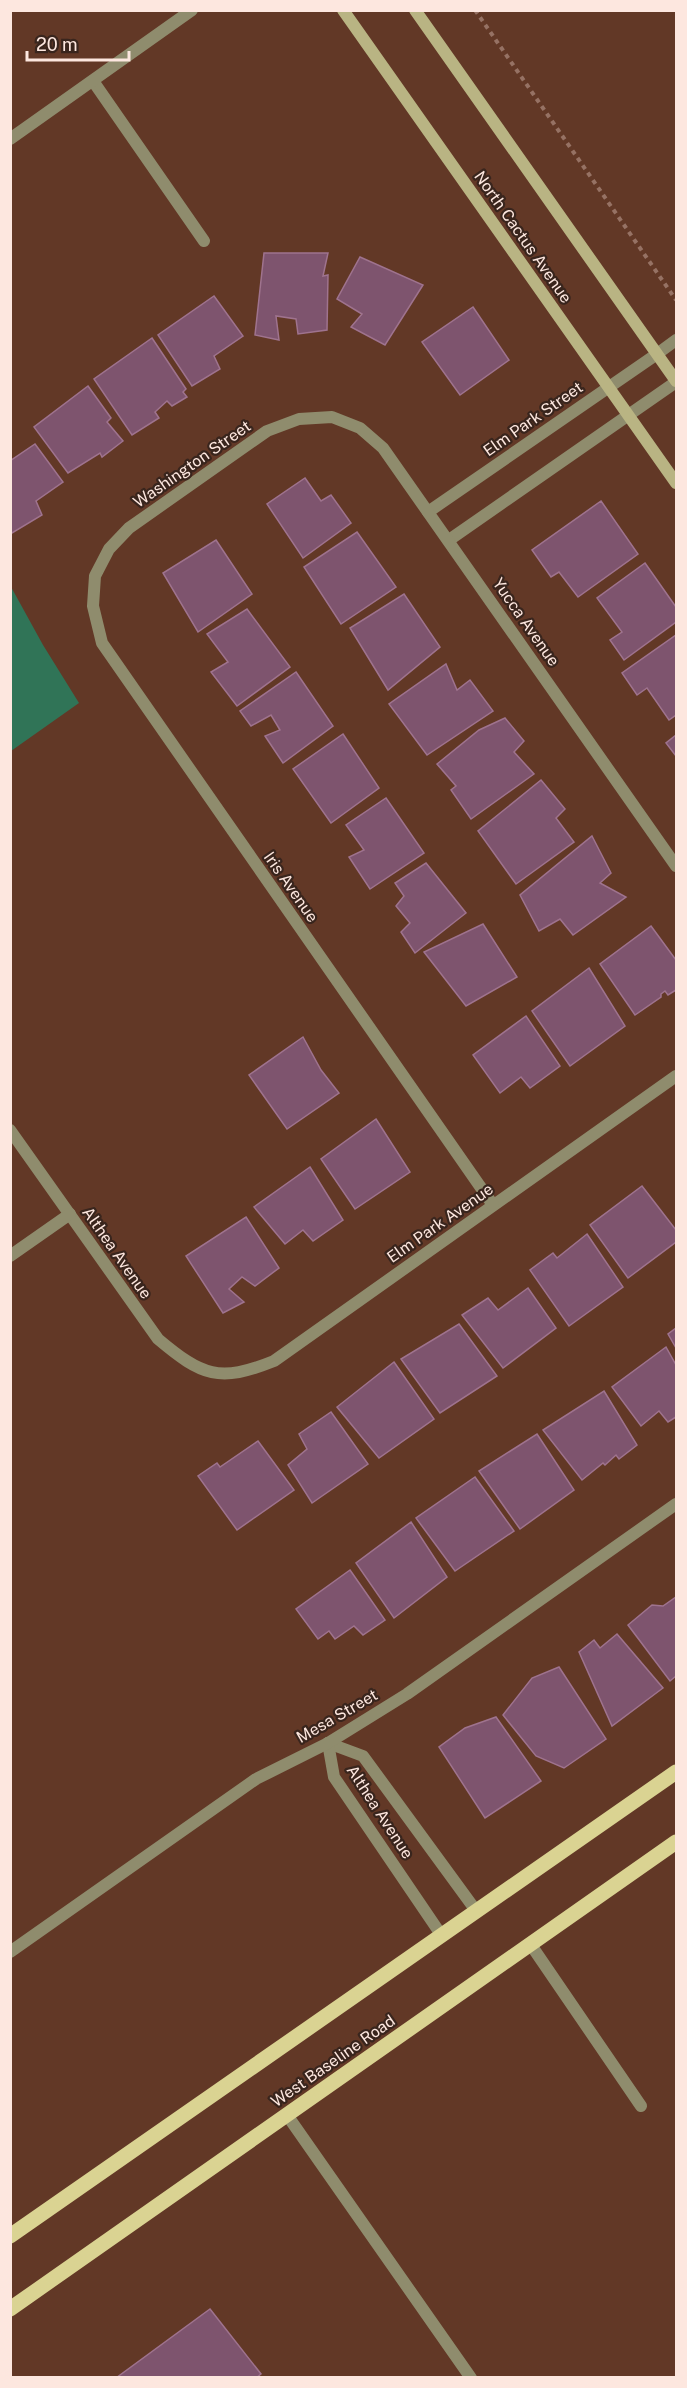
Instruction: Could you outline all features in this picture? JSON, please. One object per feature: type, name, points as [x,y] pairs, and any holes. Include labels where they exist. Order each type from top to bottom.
[{"type":"main road","name":"North Cactus Avenue","points":[[343,10],[676,483]]},
{"type":"main road","points":[[415,10],[676,382]]},
{"type":"main road","points":[[10,2236],[676,1772]]},
{"type":"main road","name":"West Baseline Road","points":[[10,2309],[676,1842]]},
{"type":"street","points":[[10,139],[192,10]]},
{"type":"street","points":[[93,81],[204,241]]},
{"type":"street","name":"Elm Park Street","points":[[428,512],[676,340]]},
{"type":"street","points":[[449,540],[676,382]]},
{"type":"street","name":"Yucca Avenue","points":[[332,417],[360,428],[382,448],[449,540],[676,866]]},
{"type":"street","name":"Washington Street","points":[[95,576],[109,549],[129,528],[267,431],[299,418],[332,417]]},
{"type":"street","name":"Iris Avenue","points":[[95,576],[93,606],[102,643],[493,1205]]},
{"type":"street","name":"Elm Park Avenue","points":[[214,1374],[245,1373],[274,1360],[676,1076]]},
{"type":"street","name":"Althea Avenue","points":[[10,1130],[158,1339],[184,1361],[214,1374]]},
{"type":"street","points":[[10,1256],[70,1214]]},
{"type":"street","name":"Mesa Street","points":[[10,1952],[256,1779],[328,1743],[407,1694],[676,1504]]},
{"type":"street","name":"Althea Avenue","points":[[328,1743],[363,1756],[477,1912]]},
{"type":"street","name":"Althea Avenue","points":[[328,1743],[334,1777],[442,1936]]},
{"type":"street","points":[[531,1945],[641,2106]]},
{"type":"street","points":[[286,2115],[471,2378]]},
{"type":"path","points":[[475,10],[676,300]]},
{"type":"green space","points":[[10,585],[79,703],[11,751]]},
{"type":"building","points":[[264,253],[328,253],[323,276],[328,275],[327,330],[298,334],[296,319],[276,316],[279,340],[255,335]]},
{"type":"building","points":[[360,257],[423,285],[385,345],[351,327],[362,314],[337,299]]},
{"type":"building","points":[[214,296],[243,336],[214,356],[220,369],[192,386],[158,335]]},
{"type":"building","points":[[473,307],[509,360],[460,395],[422,342]]},
{"type":"building","points":[[152,338],[186,389],[183,392],[187,397],[172,406],[167,401],[155,412],[159,418],[132,435],[94,379]]},
{"type":"building","points":[[88,386],[111,418],[107,422],[123,441],[102,457],[100,453],[68,473],[34,427]]},
{"type":"building","points":[[35,444],[63,482],[36,501],[42,515],[12,533],[10,530],[10,461]]},
{"type":"building","points":[[305,478],[321,501],[331,495],[351,523],[303,558],[267,504]]},
{"type":"building","points":[[601,501],[638,554],[578,597],[559,572],[551,577],[532,550]]},
{"type":"building","points":[[357,532],[396,587],[341,624],[304,567]]},
{"type":"building","points":[[216,540],[252,594],[198,632],[163,573]]},
{"type":"building","points":[[645,563],[676,607],[676,622],[624,660],[610,640],[622,632],[597,598]]},
{"type":"building","points":[[404,594],[440,647],[388,690],[350,628]]},
{"type":"building","points":[[247,609],[290,667],[237,706],[211,672],[228,662],[207,634]]},
{"type":"building","points":[[676,635],[676,715],[669,720],[647,688],[637,695],[622,673]]},
{"type":"building","points":[[446,664],[457,690],[470,680],[493,711],[427,755],[389,704]]},
{"type":"building","points":[[296,672],[333,726],[283,763],[265,736],[280,730],[271,715],[251,726],[240,711]]},
{"type":"building","points":[[505,718],[524,741],[514,752],[534,774],[471,819],[451,790],[456,786],[437,764],[479,730]]},
{"type":"building","points":[[343,734],[379,788],[331,823],[293,769]]},
{"type":"building","points":[[676,735],[676,756],[666,743]]},
{"type":"building","points":[[541,780],[565,809],[556,818],[574,842],[516,884],[478,831]]},
{"type":"building","points":[[386,798],[424,853],[370,889],[349,857],[364,850],[346,825]]},
{"type":"building","points":[[592,836],[611,873],[600,883],[626,897],[573,935],[560,919],[539,931],[520,895]]},
{"type":"building","points":[[426,863],[466,913],[415,953],[401,932],[410,923],[396,906],[404,896],[395,883]]},
{"type":"building","points":[[483,924],[517,977],[466,1006],[424,952]]},
{"type":"building","points":[[651,926],[676,960],[676,990],[668,995],[665,991],[661,997],[635,1015],[600,964]]},
{"type":"building","points":[[589,968],[625,1026],[570,1066],[532,1011]]},
{"type":"building","points":[[526,1016],[560,1066],[530,1088],[521,1077],[500,1093],[473,1055]]},
{"type":"building","points":[[303,1037],[321,1070],[339,1093],[287,1129],[249,1075]]},
{"type":"building","points":[[376,1119],[410,1172],[355,1209],[321,1159]]},
{"type":"building","points":[[310,1167],[343,1220],[313,1241],[303,1230],[285,1244],[254,1207]]},
{"type":"building","points":[[642,1186],[676,1230],[676,1242],[628,1278],[590,1225]]},
{"type":"building","points":[[246,1217],[279,1268],[255,1286],[242,1277],[229,1289],[244,1302],[223,1313],[186,1256]]},
{"type":"building","points":[[587,1234],[623,1287],[569,1326],[530,1270],[553,1253],[557,1258]]},
{"type":"building","points":[[528,1288],[556,1328],[503,1368],[462,1315],[488,1298],[498,1310]]},
{"type":"building","points":[[459,1324],[497,1376],[440,1413],[401,1359]]},
{"type":"building","points":[[676,1328],[676,1348],[668,1334]]},
{"type":"building","points":[[666,1347],[676,1365],[676,1417],[668,1422],[659,1411],[641,1426],[612,1387]]},
{"type":"building","points":[[394,1362],[434,1419],[379,1458],[337,1407]]},
{"type":"building","points":[[604,1391],[637,1445],[619,1459],[616,1455],[605,1465],[603,1463],[582,1480],[543,1430]]},
{"type":"building","points":[[331,1412],[368,1464],[312,1503],[288,1465],[307,1449],[299,1434]]},
{"type":"building","points":[[537,1434],[574,1490],[520,1529],[479,1471]]},
{"type":"building","points":[[258,1441],[294,1490],[237,1530],[198,1476],[217,1463],[220,1467]]},
{"type":"building","points":[[475,1477],[514,1531],[455,1571],[416,1518]]},
{"type":"building","points":[[411,1522],[447,1577],[394,1618],[356,1563]]},
{"type":"building","points":[[350,1570],[385,1620],[363,1635],[354,1626],[335,1639],[329,1631],[318,1639],[296,1609]]},
{"type":"building","points":[[676,1597],[676,1676],[670,1681],[628,1625],[652,1605],[663,1606]]},
{"type":"building","points":[[617,1634],[663,1688],[612,1726],[579,1652],[594,1640],[600,1648]]},
{"type":"building","points":[[559,1667],[606,1739],[564,1768],[536,1756],[503,1715],[532,1678]]},
{"type":"building","points":[[496,1717],[541,1781],[485,1818],[439,1747],[465,1728]]},
{"type":"building","points":[[210,2309],[261,2374],[256,2378],[116,2378]]}]
